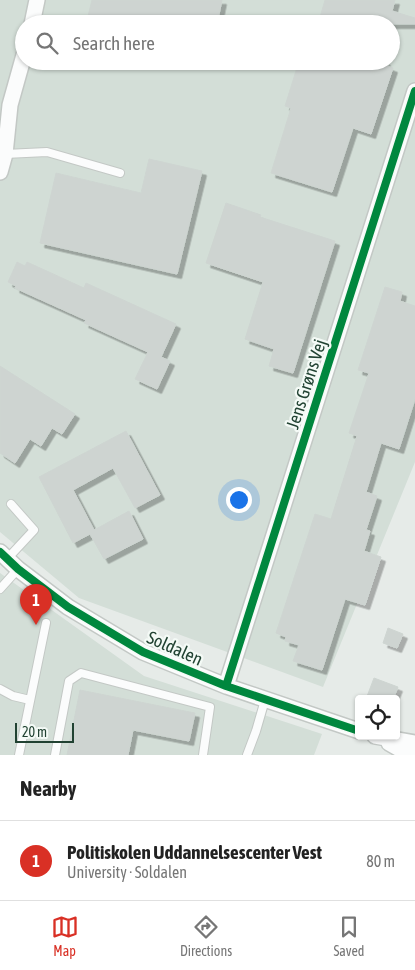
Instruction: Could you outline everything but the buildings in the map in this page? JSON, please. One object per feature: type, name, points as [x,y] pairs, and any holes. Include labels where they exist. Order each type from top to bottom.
[{"type":"street","points":[[34,15],[38,0]]},
{"type":"street","points":[[0,172],[5,154],[5,103],[18,70]]},
{"type":"street","name":"Jens Grøns Vej","points":[[226,686],[415,91]]},
{"type":"street","name":"Soldalen","points":[[9,560],[68,607],[143,652],[226,686],[355,730]]},
{"type":"street","points":[[382,740],[410,755]]},
{"type":"street","points":[[396,740],[415,743]]},
{"type":"lane","points":[[5,154],[47,152],[120,173]]},
{"type":"lane","points":[[0,589],[9,560],[34,530],[11,504]]},
{"type":"lane","points":[[19,755],[46,623]]},
{"type":"lane","points":[[55,755],[69,681],[81,673],[210,707],[203,755]]},
{"type":"lane","points":[[0,689],[14,696],[30,700]]},
{"type":"lane","points":[[247,755],[265,700]]},
{"type":"shaded area","points":[[0,0],[415,0],[415,462],[323,687],[79,598],[0,532]]},
{"type":"shaded area","points":[[0,573],[144,676],[322,734],[314,755],[0,755]]},
{"type":"cycle path","points":[[226,686],[415,91]]},
{"type":"cycle path","points":[[0,552],[18,569],[68,607],[143,652],[226,686],[355,730]]},
{"type":"place","name":"Politiskolen Uddannelsescenter Vest","points":[[36,625]]}]
